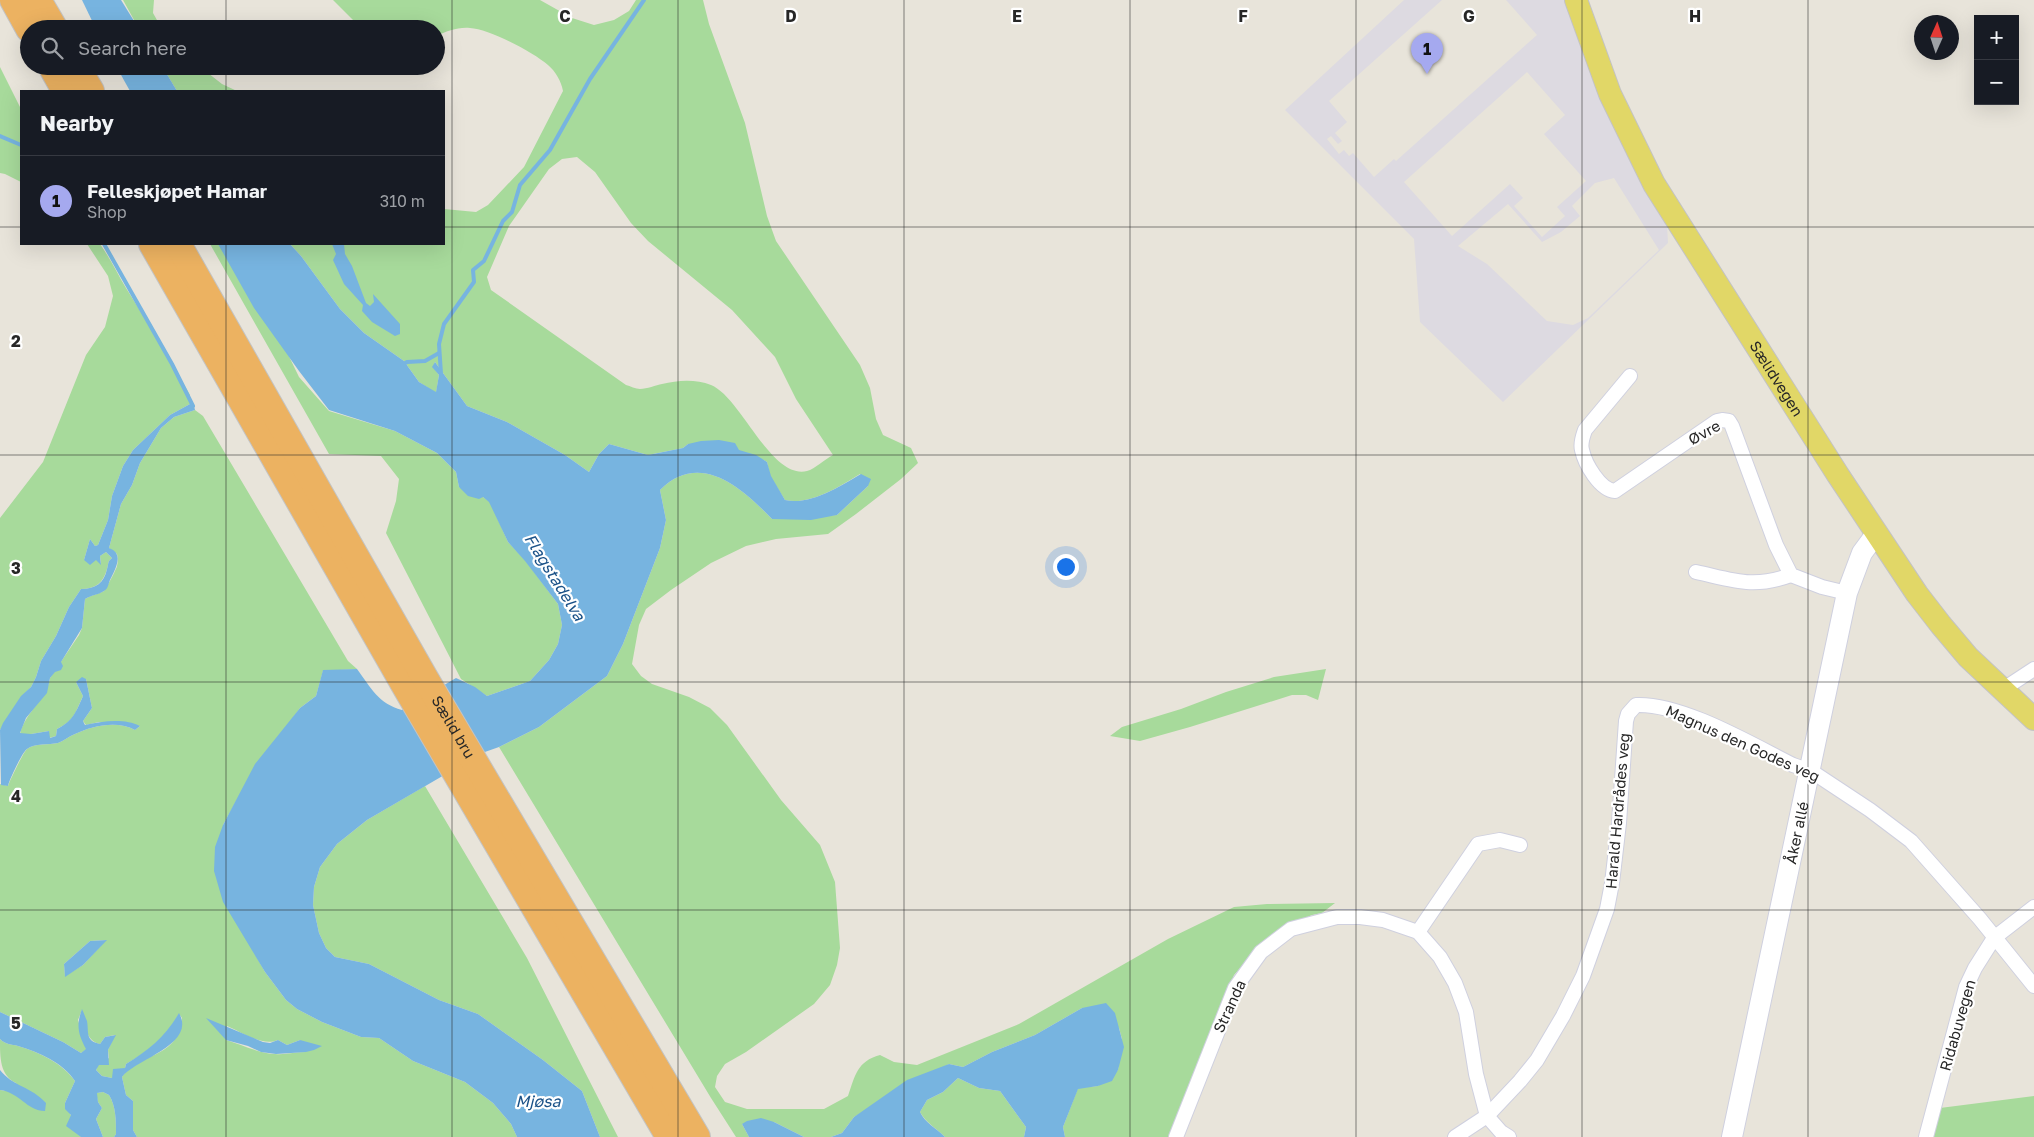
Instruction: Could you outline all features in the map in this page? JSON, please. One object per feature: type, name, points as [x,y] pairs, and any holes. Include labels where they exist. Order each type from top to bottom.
[{"type":"highway","points":[[13,0],[24,20]]},
{"type":"highway","points":[[38,0],[50,20]]},
{"type":"highway","points":[[55,75],[64,90]]},
{"type":"highway","points":[[81,75],[89,90]]},
{"type":"highway","points":[[153,245],[416,683]]},
{"type":"highway","points":[[179,245],[416,683]]},
{"type":"highway","name":"Sælid bru","points":[[416,683],[473,781]]},
{"type":"highway","points":[[473,781],[669,1137]]},
{"type":"highway","points":[[473,781],[697,1137]]},
{"type":"main road","name":"Sælidvegen","points":[[1576,0],[1610,94],[1654,184],[1876,534],[1916,594],[1968,657],[2034,719]]},
{"type":"street","name":"Øvre","points":[[1630,376],[1585,430],[1582,440],[1582,450],[1600,484],[1609,490],[1615,491],[1716,421],[1729,421],[1776,545],[1791,575]]},
{"type":"street","name":"Åker allé","points":[[1732,1137],[1811,771],[1847,593],[1862,553],[1876,534]]},
{"type":"street","points":[[1696,572],[1752,583],[1779,580],[1791,575],[1822,587],[1847,593]]},
{"type":"street","points":[[2002,690],[2034,669]]},
{"type":"street","name":"Magnus den Godes veg","points":[[1636,705],[1648,704],[1684,714],[1811,771],[1870,810],[1911,841],[1974,912],[2034,986]]},
{"type":"street","name":"Harald Hardrådes veg","points":[[1455,1137],[1487,1116],[1537,1060],[1563,1016],[1586,967],[1607,909],[1612,883],[1619,823],[1626,721],[1628,714],[1636,705]]},
{"type":"street","points":[[1509,1137],[1501,1132],[1487,1116],[1476,1074],[1466,1012],[1455,983],[1440,957],[1418,932],[1478,844],[1500,840],[1520,845]]},
{"type":"street","name":"Ridabuvegen","points":[[1926,1137],[1966,987],[1975,968],[1994,938],[2034,907]]},
{"type":"street","name":"Stranda","points":[[1176,1137],[1235,988],[1261,952],[1291,930],[1337,918],[1360,917],[1383,920],[1418,932]]},
{"type":"shaded area","points":[[1404,0],[1442,0],[1329,101],[1347,122],[1335,133],[1342,141],[1338,144],[1331,136],[1327,139],[1339,154],[1344,150],[1349,156],[1353,153],[1374,177],[1394,159],[1396,161],[1537,35],[1506,0],[1569,0],[1667,225],[1668,243],[1503,402],[1420,322],[1414,239],[1285,110]],"holes":[[[1527,72],[1565,115],[1544,134],[1586,181],[1557,207],[1565,216],[1542,237],[1514,206],[1523,198],[1510,184],[1452,236],[1404,182]],[[1614,178],[1659,250],[1588,318],[1573,325],[1547,321],[1487,264],[1458,246],[1508,204],[1542,242],[1561,232],[1580,216],[1572,206],[1595,183]]]},
{"type":"green space","points":[[123,0],[154,0],[153,13],[157,20],[134,20]]},
{"type":"green space","points":[[333,0],[540,0],[572,18],[594,25],[614,20],[629,11],[636,0],[703,0],[709,24],[745,123],[767,216],[776,241],[860,365],[870,388],[876,419],[883,435],[911,448],[918,463],[901,479],[828,534],[776,539],[746,546],[711,563],[646,609],[639,625],[632,664],[641,676],[652,684],[689,697],[710,708],[727,725],[781,800],[820,845],[835,882],[840,948],[837,965],[830,985],[814,1004],[746,1052],[725,1064],[717,1076],[715,1087],[725,1102],[747,1109],[824,1109],[848,1096],[858,1070],[866,1061],[872,1058],[880,1055],[894,1062],[917,1065],[1019,1024],[1168,939],[1234,907],[1267,904],[1335,903],[1322,913],[1312,915],[1284,928],[1262,944],[1234,975],[1169,1137],[1065,1137],[1063,1127],[1078,1088],[1098,1086],[1118,1070],[1122,1039],[1119,1028],[1082,1008],[1035,1035],[992,1052],[963,1067],[949,1064],[854,1117],[842,1133],[831,1137],[804,1137],[774,1122],[742,1124],[749,1137],[736,1137],[499,747],[539,727],[607,676],[623,644],[660,548],[666,520],[660,490],[675,478],[690,473],[705,473],[720,478],[747,496],[772,519],[837,515],[868,486],[860,474],[814,498],[795,501],[785,500],[770,476],[767,462],[739,451],[688,444],[683,448],[648,455],[609,444],[599,454],[589,472],[565,455],[507,422],[467,406],[435,362],[433,367],[439,375],[436,393],[419,382],[404,361],[364,333],[340,309],[291,245],[445,245],[445,209],[476,212],[488,205],[524,167],[563,91],[558,77],[548,65],[522,48],[478,29],[461,28],[445,33],[445,20],[353,20]],"holes":[[[577,157],[595,172],[631,223],[648,241],[732,310],[775,357],[796,399],[833,455],[810,470],[794,470],[781,463],[769,451],[734,405],[711,385],[687,381],[643,389],[626,385],[491,290],[487,277],[509,226],[549,169],[562,159]]]},
{"type":"green space","points":[[0,67],[20,107],[20,182],[0,173]]},
{"type":"green space","points":[[167,75],[210,75],[222,84],[235,90],[176,90]]},
{"type":"green space","points":[[88,245],[101,245],[104,249],[190,395],[190,404],[170,415],[133,450],[123,466],[112,496],[108,520],[98,545],[95,546],[90,539],[84,560],[96,559],[101,564],[100,556],[106,552],[112,558],[105,574],[95,586],[81,589],[69,607],[56,636],[41,661],[31,687],[21,697],[0,730],[0,518],[43,462],[86,355],[105,327],[113,296],[108,276]]},
{"type":"green space","points":[[211,245],[223,245],[284,346],[299,377],[329,411],[395,431],[437,453],[456,472],[459,487],[490,502],[508,542],[525,560],[558,604],[562,625],[558,644],[549,660],[530,681],[487,696],[461,679],[386,533],[396,501],[399,479],[381,456],[329,454]]},
{"type":"green space","points":[[195,410],[203,416],[348,661],[357,669],[323,671],[316,696],[300,708],[239,796],[223,825],[235,919],[265,972],[286,1000],[297,1009],[322,1022],[361,1037],[379,1038],[413,1061],[465,1082],[493,1103],[511,1124],[517,1137],[137,1137],[133,1130],[133,1101],[126,1095],[122,1077],[138,1063],[157,1054],[173,1041],[179,1032],[182,1018],[179,1014],[156,1043],[126,1064],[125,1068],[112,1078],[102,1076],[96,1070],[98,1065],[109,1058],[108,1050],[115,1035],[105,1037],[100,1044],[91,1039],[86,1031],[82,1010],[78,1020],[87,1049],[81,1053],[63,1042],[0,1012],[0,784],[8,786],[23,755],[30,747],[58,743],[82,731],[105,725],[120,725],[135,730],[140,726],[99,722],[86,725],[83,721],[92,708],[86,679],[76,682],[83,696],[74,716],[57,729],[56,736],[49,738],[49,731],[20,734],[26,719],[45,693],[50,678],[79,635],[82,628],[85,599],[104,591],[113,575],[118,557],[109,548],[121,504],[132,485],[140,463],[161,428],[174,417]],"holes":[[[106,940],[83,965],[65,976],[64,964],[90,941]],[[227,1026],[265,1042],[278,1040],[287,1045],[300,1040],[306,1052],[275,1054],[250,1048],[226,1040]]]},
{"type":"green space","points":[[1326,669],[1318,700],[1306,695],[1292,695],[1140,741],[1110,736],[1122,727],[1274,677]]},
{"type":"green space","points":[[425,786],[527,958],[618,1137],[600,1137],[582,1091],[543,1060],[478,1014],[439,1000],[369,964],[335,957],[326,948],[319,933],[313,905],[314,887],[320,867],[337,844],[367,820]]},
{"type":"green space","points":[[0,1039],[50,1059],[64,1069],[75,1081],[65,1103],[81,1137],[0,1137],[0,1090],[13,1092],[22,1099],[16,1083],[7,1076],[2,1066]]},
{"type":"green space","points":[[958,1078],[979,1088],[1000,1091],[1026,1127],[1024,1137],[945,1137],[931,1125],[920,1112],[927,1100],[943,1092]]},
{"type":"green space","points":[[103,1092],[109,1095],[114,1109],[116,1134],[114,1137],[103,1137],[96,1119],[102,1108],[96,1093]]},
{"type":"green space","points":[[2034,1096],[2034,1137],[1932,1137],[1940,1108]]},
{"type":"water","points":[[82,0],[121,0],[133,20],[92,20]]},
{"type":"water","points":[[121,75],[167,75],[176,90],[129,90]]},
{"type":"water","points":[[219,245],[291,245],[340,309],[364,333],[404,361],[419,382],[436,392],[439,375],[432,367],[435,362],[467,406],[507,422],[565,455],[589,472],[599,454],[609,444],[648,455],[683,448],[688,444],[701,441],[719,440],[735,443],[739,450],[756,455],[767,462],[771,476],[785,500],[795,501],[814,498],[861,474],[871,479],[868,486],[837,515],[811,520],[772,519],[734,486],[720,478],[705,473],[690,473],[675,478],[660,490],[666,520],[660,548],[623,644],[607,676],[539,727],[499,747],[482,753],[367,820],[337,844],[320,867],[314,887],[313,905],[319,933],[326,948],[335,957],[369,964],[439,1000],[478,1014],[543,1060],[582,1091],[600,1137],[517,1137],[511,1124],[493,1103],[465,1082],[413,1061],[379,1038],[361,1037],[322,1022],[297,1009],[286,1000],[265,972],[223,902],[214,871],[215,847],[223,825],[255,764],[300,708],[316,696],[323,670],[357,669],[371,689],[381,699],[387,704],[402,710],[456,678],[475,687],[487,696],[530,681],[549,660],[558,644],[562,625],[558,604],[508,542],[489,502],[483,497],[479,499],[468,496],[459,487],[456,472],[437,453],[395,431],[329,410],[254,308]]},
{"type":"water","points":[[332,245],[344,245],[345,254],[352,266],[366,303],[370,306],[374,302],[373,294],[400,324],[400,334],[395,336],[372,322],[362,311],[363,305],[344,284],[333,260],[336,254]]},
{"type":"water","points":[[190,404],[194,406],[195,410],[174,417],[161,428],[140,463],[132,485],[121,504],[109,548],[114,550],[118,561],[108,587],[106,590],[85,599],[82,628],[61,662],[63,666],[61,670],[55,672],[50,678],[47,693],[26,718],[20,733],[31,734],[49,731],[50,738],[56,736],[57,729],[70,719],[81,702],[83,696],[76,682],[82,677],[86,679],[92,708],[83,721],[85,725],[106,721],[120,721],[140,726],[135,730],[120,725],[105,725],[82,731],[58,743],[30,747],[19,760],[8,786],[1,785],[0,730],[3,723],[21,696],[31,687],[41,661],[56,636],[69,607],[81,589],[95,586],[106,574],[112,558],[106,552],[100,556],[101,565],[96,560],[90,565],[84,560],[90,539],[95,546],[98,545],[108,520],[112,496],[123,466],[133,450],[170,415]]},
{"type":"water","points":[[107,940],[83,965],[65,977],[64,964],[90,941]]},
{"type":"water","points":[[1106,1003],[1115,1013],[1124,1047],[1118,1070],[1112,1081],[1098,1086],[1078,1089],[1063,1127],[1065,1137],[1024,1137],[1026,1127],[1000,1091],[979,1088],[958,1078],[943,1092],[927,1100],[920,1112],[945,1137],[831,1137],[842,1133],[854,1117],[907,1080],[949,1064],[963,1067],[992,1052],[1035,1035],[1082,1008]]},
{"type":"water","points":[[82,1009],[92,1041],[100,1044],[105,1037],[116,1035],[108,1050],[109,1065],[99,1065],[96,1070],[102,1076],[112,1078],[113,1069],[125,1068],[126,1064],[149,1048],[163,1036],[179,1013],[182,1024],[180,1034],[172,1043],[129,1070],[122,1077],[126,1095],[133,1101],[133,1130],[137,1137],[114,1137],[116,1134],[116,1119],[114,1109],[109,1095],[103,1092],[97,1093],[98,1102],[102,1108],[96,1119],[103,1137],[81,1137],[66,1126],[71,1115],[65,1109],[65,1103],[75,1081],[64,1069],[42,1055],[26,1048],[6,1043],[0,1039],[0,1012],[63,1042],[81,1053],[86,1049],[79,1029]]},
{"type":"water","points":[[206,1018],[263,1042],[270,1043],[278,1040],[287,1045],[300,1040],[322,1046],[306,1052],[276,1054],[261,1052],[226,1040]]},
{"type":"water","points":[[0,1070],[10,1080],[35,1093],[46,1103],[45,1111],[33,1108],[13,1094],[0,1090]]},
{"type":"water","points":[[761,1118],[774,1122],[804,1137],[749,1137],[742,1124]]},
{"type":"waterway","points":[[441,374],[439,344],[444,324],[474,282],[473,270],[484,261],[503,221],[512,212],[520,185],[550,150],[590,79],[644,0]]},
{"type":"waterway","points":[[0,136],[20,145]]},
{"type":"waterway","points":[[105,245],[172,364],[193,406],[190,407]]},
{"type":"waterway","points":[[402,365],[407,362],[425,361],[439,353]]},
{"type":"place","name":"Felleskjøpet Hamar","points":[[1427,74]]},
{"type":"water label","name":"Flagstadelva","points":[[555,577]]},
{"type":"water label","name":"Mjøsa","points":[[538,1101]]}]
